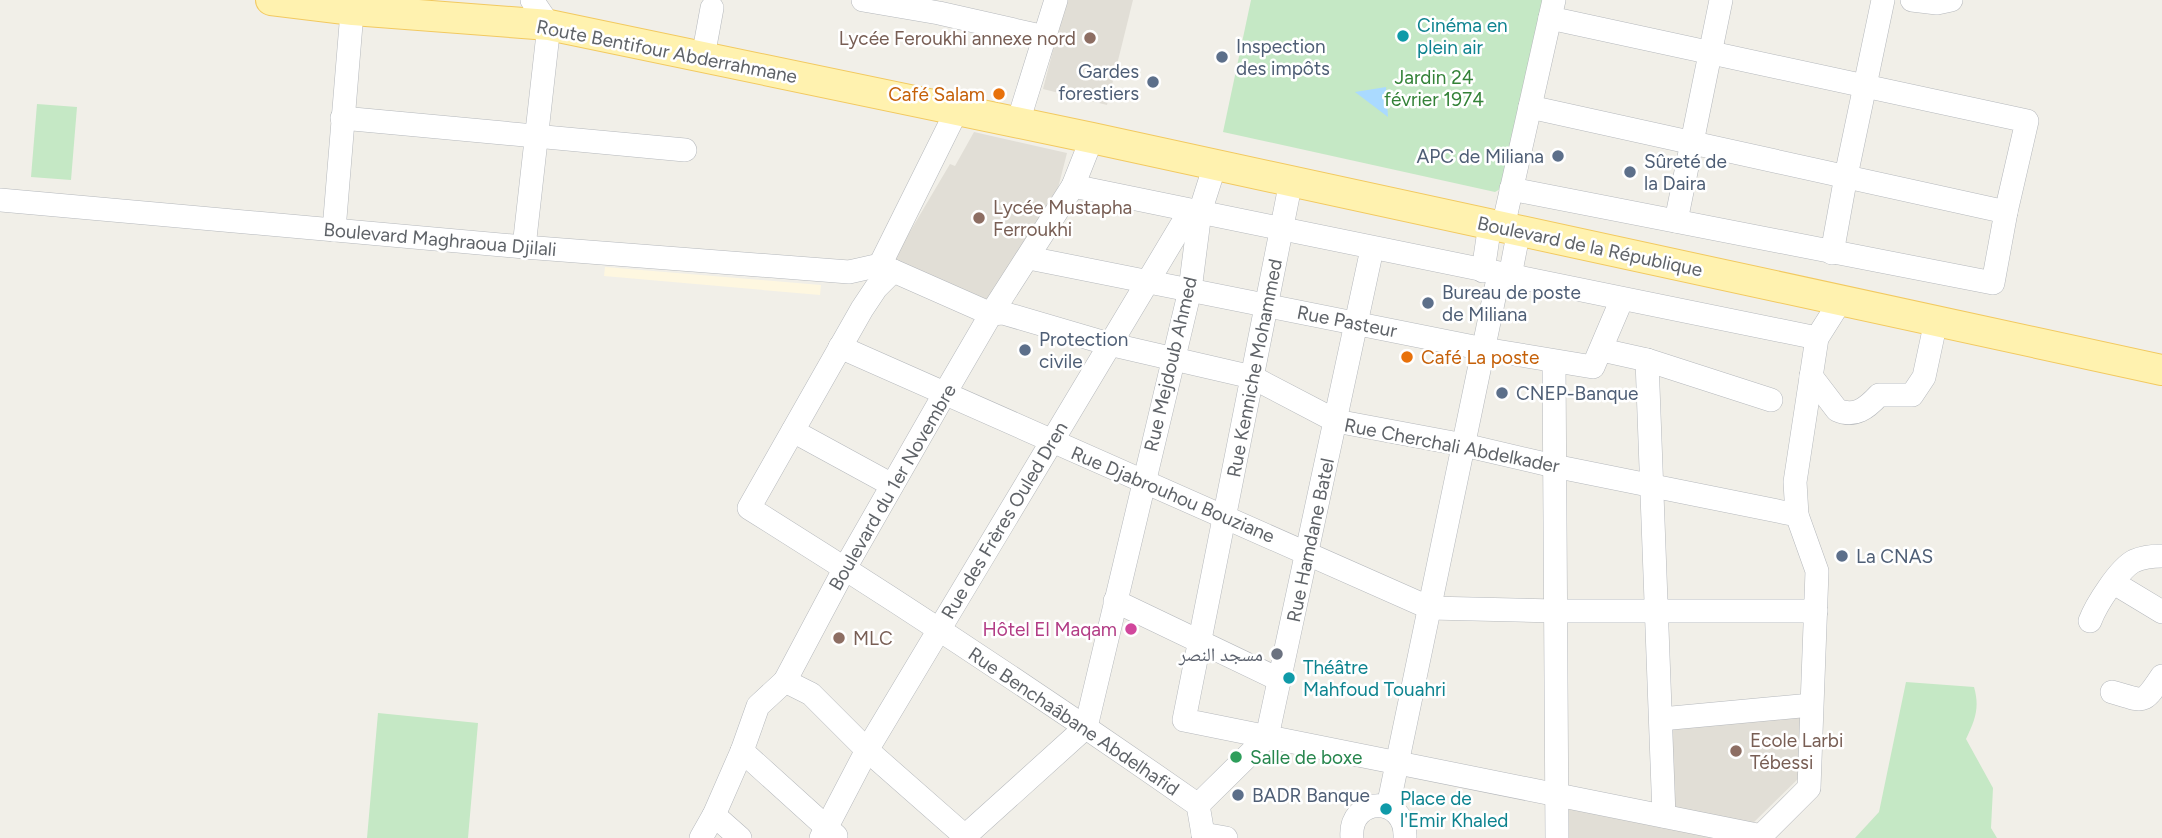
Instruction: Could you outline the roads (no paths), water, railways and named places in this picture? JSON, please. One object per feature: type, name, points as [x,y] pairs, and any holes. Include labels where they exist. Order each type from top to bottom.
[{"type":"main road","name":"Route Bentifour Abderrahmane","points":[[271,0],[353,5],[549,25],[1018,122]]},
{"type":"main road","name":"Boulevard de la République","points":[[1018,122],[2162,370]]},
{"type":"street","points":[[524,247],[549,25],[532,0]]},
{"type":"street","points":[[1018,122],[1056,0]]},
{"type":"street","points":[[1676,221],[1721,0]]},
{"type":"street","points":[[1832,253],[1883,0]]},
{"type":"street","points":[[1912,0],[1937,3],[1951,0]]},
{"type":"street","points":[[857,1],[939,13],[1045,37]]},
{"type":"street","points":[[334,230],[353,5]]},
{"type":"street","points":[[703,57],[712,9]]},
{"type":"street","points":[[1388,807],[1484,349],[1511,189],[1552,9],[1709,52],[2027,121],[1993,284],[1511,189]]},
{"type":"street","points":[[1530,107],[2006,212]]},
{"type":"street","points":[[892,485],[793,431],[876,288],[957,110]]},
{"type":"street","points":[[342,118],[685,150]]},
{"type":"street","name":"Boulevard du 1er Novembre","points":[[701,838],[742,751],[758,706],[785,681],[845,568],[945,393],[991,314],[1073,186],[1092,138]]},
{"type":"street","name":"Rue Mejdoub Ahmed","points":[[1086,727],[1189,290],[1200,212],[1215,165]]},
{"type":"street","name":"Rue Kenniche Mohammed","points":[[1267,737],[1184,720],[1291,181]]},
{"type":"street","points":[[1073,186],[1816,338]]},
{"type":"street","name":"Boulevard Maghraoua Djilali","points":[[0,200],[524,247],[849,272],[886,268]]},
{"type":"street","name":"Rue des Frères Ouled Dren","points":[[829,835],[867,750],[1051,441],[1184,221],[1200,212]]},
{"type":"street","name":"Rue Hamdane Batel","points":[[1267,737],[1373,248]]},
{"type":"street","name":"Rue Pasteur","points":[[1029,258],[1554,362],[1593,367],[1602,350]]},
{"type":"street","name":"Rue Cherchali Abdelkader","points":[[886,268],[991,314],[1003,313],[1109,344],[1252,377],[1336,421],[1797,515]]},
{"type":"street","points":[[849,272],[862,309]]},
{"type":"street","points":[[1622,299],[1602,350],[1647,360],[1770,401]]},
{"type":"street","points":[[1198,805],[1267,737],[1761,837],[1809,788],[1817,571],[1797,515],[1795,482],[1816,338],[1841,300]]},
{"type":"street","points":[[1811,376],[1836,410],[1843,413],[1868,409],[1880,395],[1912,395],[1924,377],[1936,321]]},
{"type":"street","name":"Rue Djabrouhou Bouziane","points":[[840,347],[1430,608]]},
{"type":"street","points":[[1647,360],[1664,816]]},
{"type":"street","points":[[1554,362],[1558,838]]},
{"type":"street","name":"Rue Benchaâbane Abdelhafid","points":[[793,431],[749,508],[1086,727],[1198,805],[1201,836]]},
{"type":"street","points":[[2090,621],[2094,608],[2127,565],[2136,559],[2162,556]]},
{"type":"street","points":[[2114,583],[2162,612]]},
{"type":"street","points":[[1115,601],[1280,680]]},
{"type":"street","points":[[1430,608],[1816,611]]},
{"type":"street","points":[[2112,692],[2142,700],[2148,698],[2162,676]]},
{"type":"street","points":[[785,681],[811,694],[867,750],[965,837],[1086,727]]},
{"type":"street","points":[[1661,719],[1811,705]]},
{"type":"street","points":[[742,751],[829,835]]},
{"type":"street","points":[[1352,838],[1352,826],[1362,811],[1379,805],[1388,807],[1403,820],[1405,838]]},
{"type":"street","points":[[714,815],[740,838]]},
{"type":"street","points":[[1201,836],[1226,838]]},
{"type":"water","points":[[1386,87],[1388,117],[1355,92]]},
{"type":"place","name":"Cinéma en plein air","points":[[1403,36]]},
{"type":"place","name":"Lycée Feroukhi annexe nord","points":[[1090,38]]},
{"type":"place","name":"Inspection des impôts","points":[[1222,57]]},
{"type":"place","name":"Gardes forestiers","points":[[1153,82]]},
{"type":"place","name":"Café Salam","points":[[999,94]]},
{"type":"place","name":"APC de Miliana","points":[[1558,156]]},
{"type":"place","name":"Sûreté de la Daira","points":[[1630,172]]},
{"type":"place","name":"Lycée Mustapha Ferroukhi","points":[[979,218]]},
{"type":"place","name":"Bureau de poste de Miliana","points":[[1428,303]]},
{"type":"place","name":"Protection civile","points":[[1025,350]]},
{"type":"place","name":"Café La poste","points":[[1407,357]]},
{"type":"place","name":"CNEP-Banque","points":[[1502,393]]},
{"type":"place","name":"La CNAS","points":[[1842,556]]},
{"type":"place","name":"Hôtel El Maqam","points":[[1131,629]]},
{"type":"place","name":"MLC","points":[[839,638]]},
{"type":"place","name":"مسجد النصر","points":[[1277,654]]},
{"type":"place","name":"Théâtre Mahfoud Touahri","points":[[1289,678]]},
{"type":"place","name":"Ecole Larbi Tébessi","points":[[1736,751]]},
{"type":"place","name":"Salle de boxe","points":[[1236,757]]},
{"type":"place","name":"BADR Banque","points":[[1238,795]]},
{"type":"place","name":"Place de l'Emir Khaled","points":[[1386,809]]},
{"type":"park label","name":"Jardin 24 février 1974","points":[[1434,88]]}]
